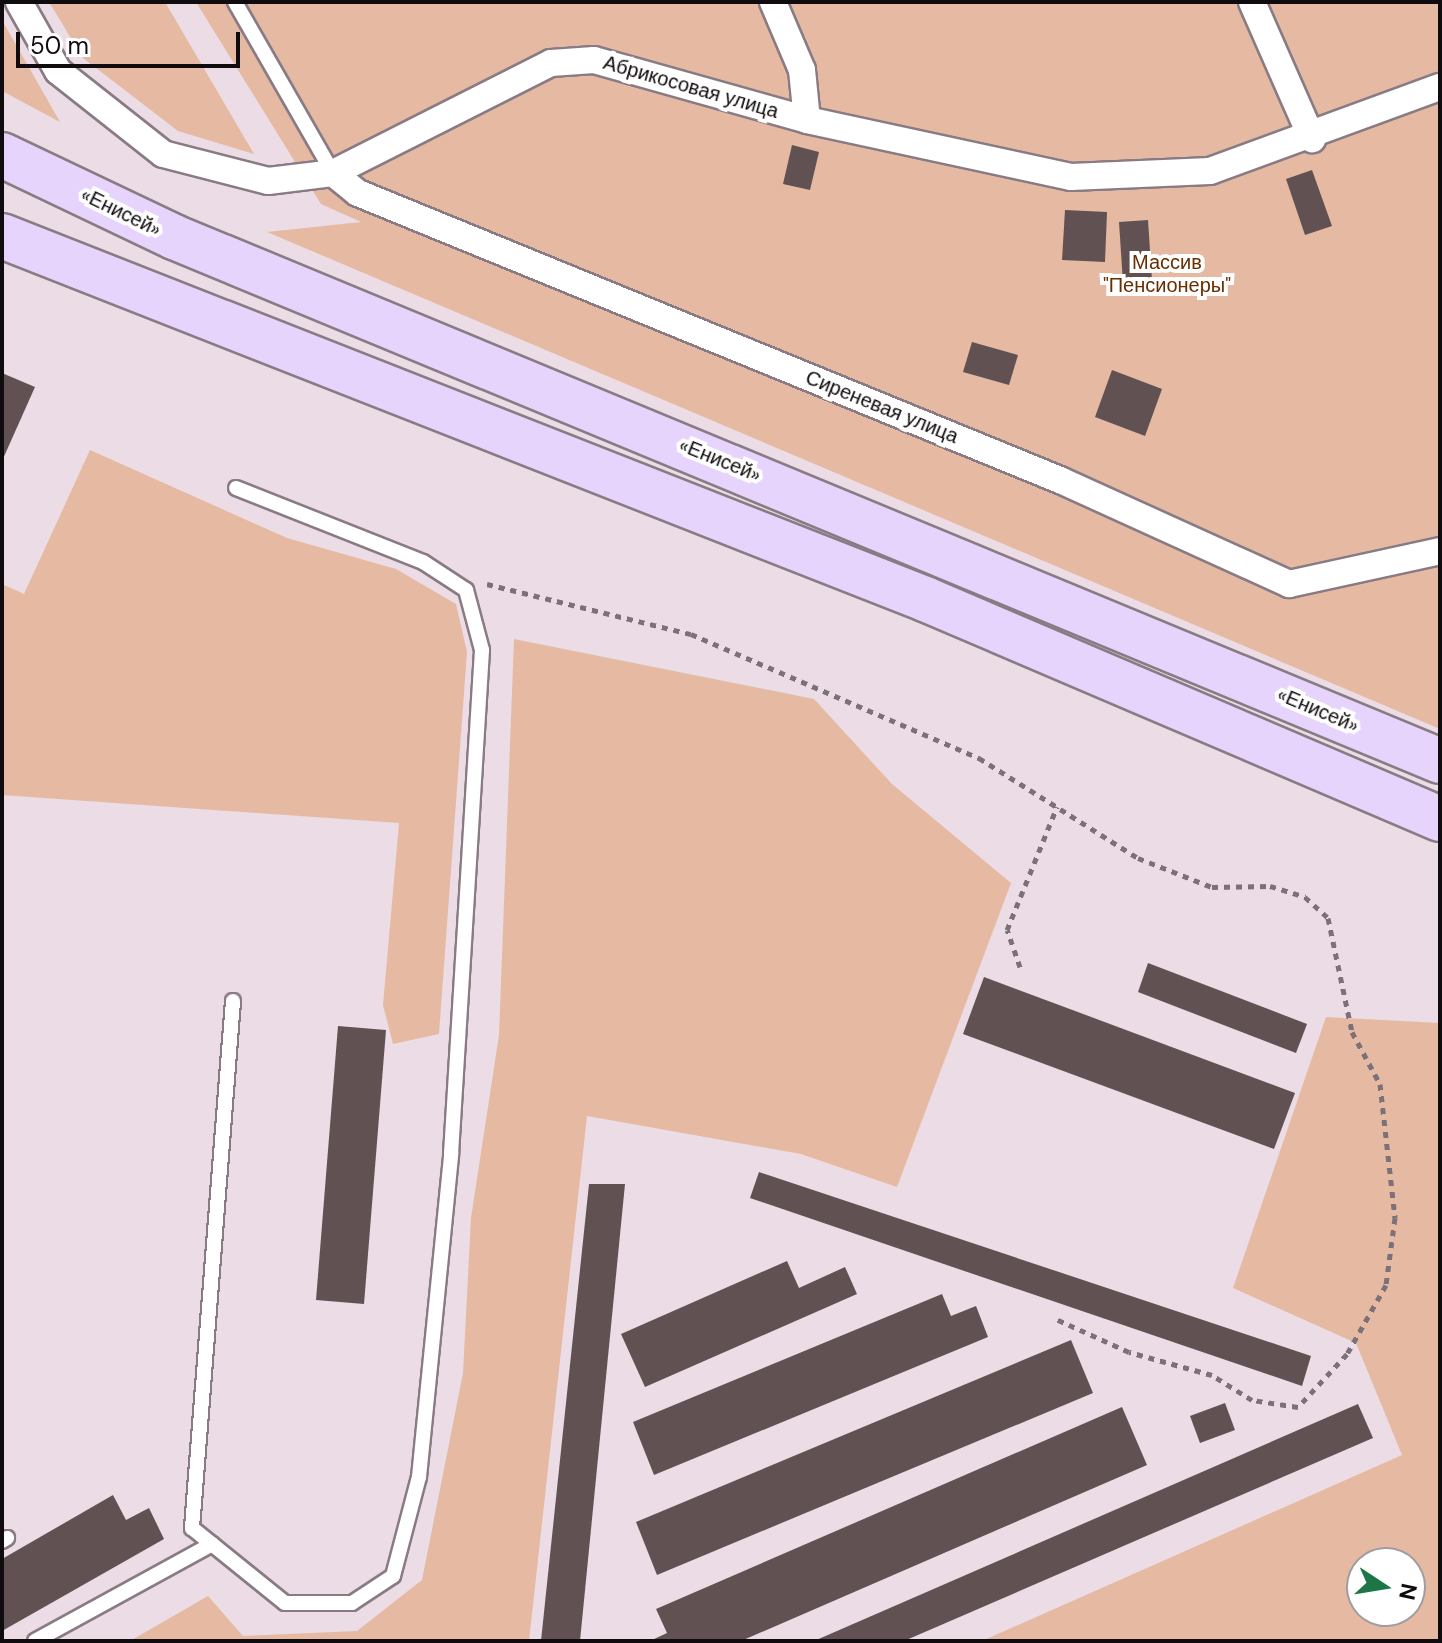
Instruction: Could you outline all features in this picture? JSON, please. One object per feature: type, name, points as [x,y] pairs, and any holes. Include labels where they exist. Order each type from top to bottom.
[{"type":"highway","points":[[2,144],[102,203]]},
{"type":"highway","name":"«Енисей»","points":[[2,155],[102,203],[1440,761]]},
{"type":"highway","points":[[2,236],[925,599],[1440,819]]},
{"type":"street","name":"Абрикосовая улица","points":[[19,2],[58,71],[163,154],[268,181],[333,173],[551,63],[594,60],[807,120],[1071,177],[1210,171],[1312,139],[1440,87]]},
{"type":"street","points":[[773,2],[802,70],[807,120]]},
{"type":"street","points":[[1252,2],[1312,139]]},
{"type":"street","name":"Сиреневая улица","points":[[333,173],[358,193],[1060,480],[1289,584],[1440,551]]},
{"type":"lane","points":[[235,2],[333,173]]},
{"type":"lane","points":[[233,1001],[189,1511],[192,1528],[285,1603],[352,1603],[393,1576],[419,1477],[431,1366],[482,650],[466,590],[423,562],[236,488]]},
{"type":"lane","points":[[35,1641],[212,1544]]},
{"type":"path","points":[[483,583],[691,634],[979,758],[1138,858],[1212,887],[1270,886],[1305,897],[1328,918],[1352,1032],[1380,1084],[1395,1218],[1386,1285],[1347,1354],[1298,1407],[1252,1400],[1212,1375],[1129,1352],[1056,1319]]},
{"type":"path","points":[[1020,967],[1007,930],[1057,807]]},
{"type":"green space","points":[[49,2],[165,2],[254,154],[178,131],[83,58]]},
{"type":"green space","name":"Массив \"Пенсионеры\"","points":[[196,2],[1440,2],[1440,729],[267,232],[361,222],[321,204]]},
{"type":"green space","points":[[2,20],[60,122],[2,91]]},
{"type":"green space","points":[[90,450],[287,538],[396,569],[456,604],[467,652],[439,1034],[393,1044],[383,1005],[399,823],[2,795],[2,584],[24,594]]},
{"type":"green space","points":[[514,639],[814,699],[892,784],[1011,883],[897,1187],[801,1154],[587,1116],[529,1641],[130,1641],[208,1596],[243,1636],[357,1631],[422,1580],[463,1373],[471,1218],[499,1035]]},
{"type":"green space","points":[[1326,1017],[1440,1023],[1440,1641],[982,1641],[1402,1455],[1356,1343],[1233,1288]]},
{"type":"building","points":[[792,145],[819,152],[810,190],[783,184]]},
{"type":"building","points":[[1312,170],[1332,226],[1305,235],[1286,179]]},
{"type":"building","points":[[1065,210],[1107,212],[1105,262],[1062,260]]},
{"type":"building","points":[[1148,220],[1152,281],[1123,283],[1119,222]]},
{"type":"building","points":[[972,342],[1018,355],[1009,385],[963,372]]},
{"type":"building","points":[[1112,370],[1162,389],[1145,436],[1095,417]]},
{"type":"building","points":[[2,373],[35,387],[2,461]]},
{"type":"building","points":[[1148,963],[1307,1024],[1296,1053],[1138,992]]},
{"type":"building","points":[[984,977],[1295,1093],[1274,1149],[963,1034]]},
{"type":"building","points":[[338,1026],[386,1030],[364,1304],[316,1300]]},
{"type":"building","points":[[759,1172],[1311,1356],[1302,1386],[750,1198]]},
{"type":"building","points":[[589,1184],[625,1184],[580,1641],[541,1641]]},
{"type":"building","points":[[787,1261],[799,1288],[845,1267],[857,1294],[645,1387],[621,1334]]},
{"type":"building","points":[[942,1294],[951,1316],[976,1306],[988,1337],[654,1475],[633,1422]]},
{"type":"building","points":[[1071,1340],[1093,1393],[657,1575],[636,1522]]},
{"type":"building","points":[[1225,1403],[1235,1430],[1200,1443],[1190,1416]]},
{"type":"building","points":[[1358,1404],[1373,1438],[904,1641],[814,1641]]},
{"type":"building","points":[[1122,1407],[1147,1465],[741,1641],[650,1641],[667,1633],[656,1609]]},
{"type":"building","points":[[113,1495],[126,1520],[149,1508],[164,1539],[2,1631],[2,1559]]}]
